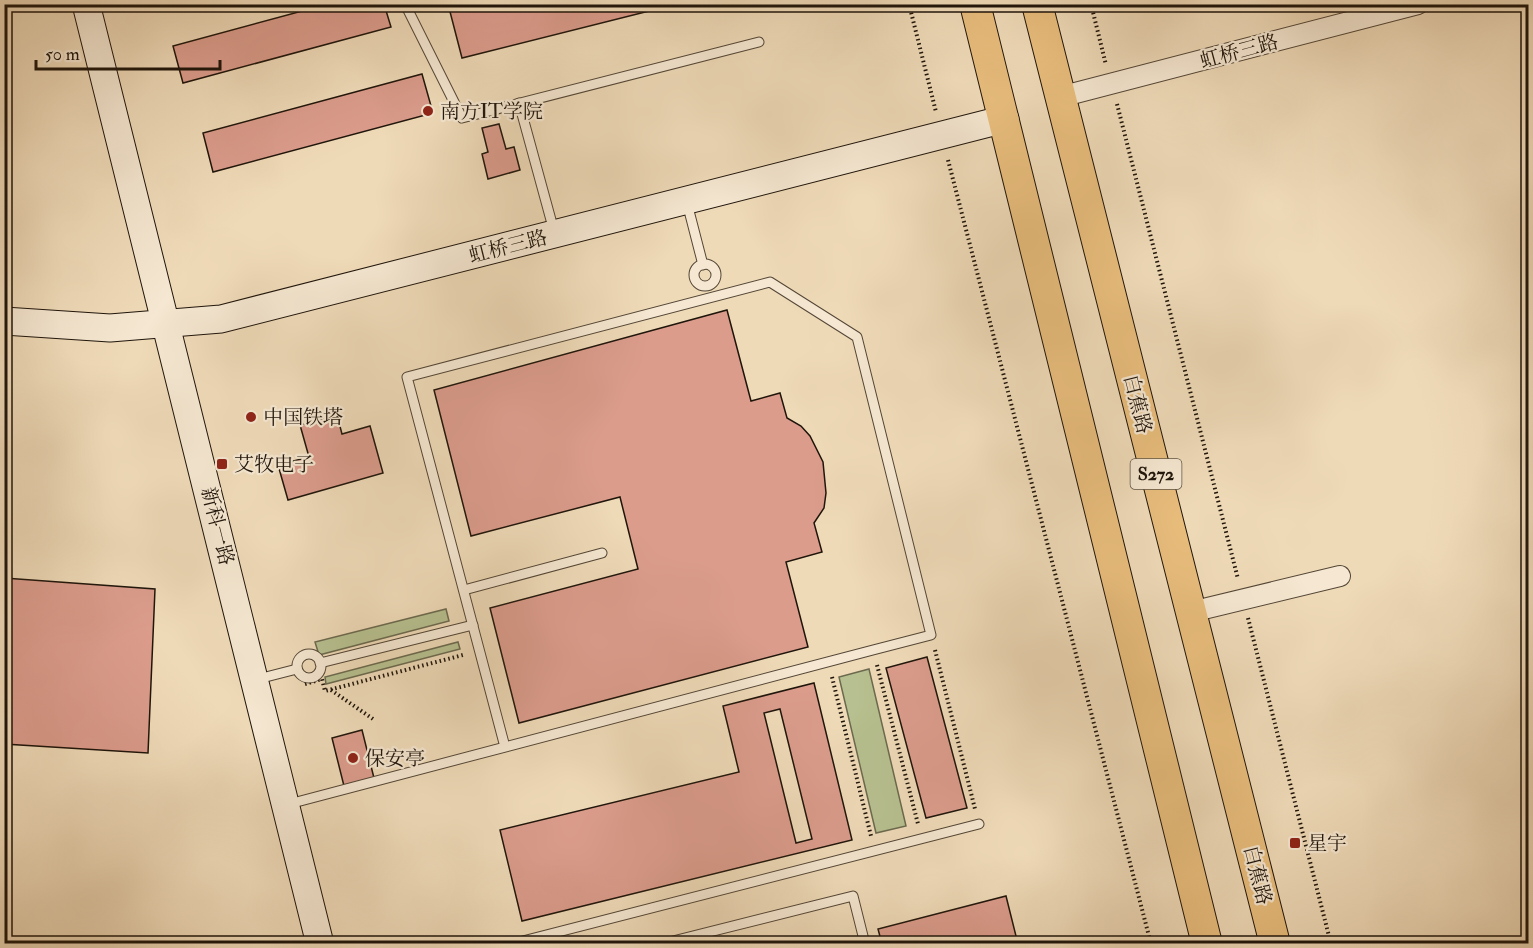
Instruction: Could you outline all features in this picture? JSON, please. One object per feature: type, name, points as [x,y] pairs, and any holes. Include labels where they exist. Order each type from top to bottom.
[{"type":"main road","points":[[975,4],[1207,944]]},
{"type":"main road","name":"白蕉路","points":[[1037,4],[1275,944]]},
{"type":"street","name":"新科一路","points":[[86,4],[168,324],[320,944]]},
{"type":"street","name":"虹桥三路","points":[[1060,97],[1418,4]]},
{"type":"street","name":"虹桥三路","points":[[4,321],[110,328],[221,320],[1005,119]]},
{"type":"street","points":[[1191,612],[1340,576]]},
{"type":"lane","points":[[405,4],[462,118],[759,42]]},
{"type":"lane","points":[[519,103],[554,234]]},
{"type":"lane","points":[[686,201],[703,265]]},
{"type":"lane","points":[[703,265],[710,266],[715,271],[714,281],[708,286],[698,284],[694,278],[696,268],[703,265]]},
{"type":"lane","points":[[286,805],[931,635],[857,337],[770,282],[407,377],[505,747]]},
{"type":"lane","points":[[708,286],[711,297]]},
{"type":"lane","points":[[464,590],[602,552]]},
{"type":"lane","points":[[320,663],[472,625]]},
{"type":"lane","points":[[306,654],[316,657],[320,663],[319,671],[313,676],[302,676],[295,669],[300,658],[306,654]]},
{"type":"lane","points":[[256,679],[295,669]]},
{"type":"lane","points":[[511,944],[979,824]]},
{"type":"lane","points":[[661,944],[853,896],[865,944]]},
{"type":"path","points":[[909,4],[1151,944]]},
{"type":"path","points":[[1091,4],[1331,944]]},
{"type":"path","points":[[931,635],[979,824]]},
{"type":"path","points":[[873,650],[922,838]]},
{"type":"path","points":[[295,669],[297,686],[322,679],[325,691],[479,651]]},
{"type":"path","points":[[828,662],[874,850]]},
{"type":"path","points":[[331,690],[373,719]]},
{"type":"green space","points":[[446,609],[449,621],[319,655],[315,642]]},
{"type":"green space","points":[[458,642],[460,649],[326,684],[325,677]]},
{"type":"green space","points":[[869,669],[906,826],[876,833],[839,677]]},
{"type":"building","points":[[328,4],[384,4],[391,27],[183,83],[173,46]]},
{"type":"building","points":[[448,4],[677,4],[462,58]]},
{"type":"building","points":[[422,74],[433,113],[213,172],[203,133]]},
{"type":"building","points":[[499,124],[506,149],[514,147],[520,170],[488,179],[482,154],[488,152],[482,128]]},
{"type":"building","points":[[727,310],[751,401],[780,393],[787,418],[801,426],[810,436],[823,462],[826,493],[824,508],[814,523],[822,552],[786,562],[808,647],[519,723],[490,608],[638,569],[620,497],[471,536],[434,390]]},
{"type":"building","points":[[337,415],[342,434],[370,426],[383,473],[288,500],[278,465],[309,457],[300,425]]},
{"type":"building","points":[[4,578],[155,589],[148,753],[4,744]]},
{"type":"building","points":[[927,657],[967,808],[926,818],[886,668]]},
{"type":"building","points":[[814,683],[852,840],[522,921],[500,830],[739,772],[723,706]],"holes":[[[780,709],[812,839],[796,843],[764,713]]]},
{"type":"building","name":"保安亭","points":[[362,730],[374,778],[344,786],[332,738]]},
{"type":"building","points":[[1006,896],[1018,944],[882,944],[878,929]]},
{"type":"place","name":"南方IT学院","points":[[428,111]]},
{"type":"place","name":"中国铁塔","points":[[251,417]]},
{"type":"place","name":"艾牧电子","points":[[222,464]]},
{"type":"place","name":"保安亭","points":[[353,758]]},
{"type":"place","name":"星宇","points":[[1295,843]]}]
